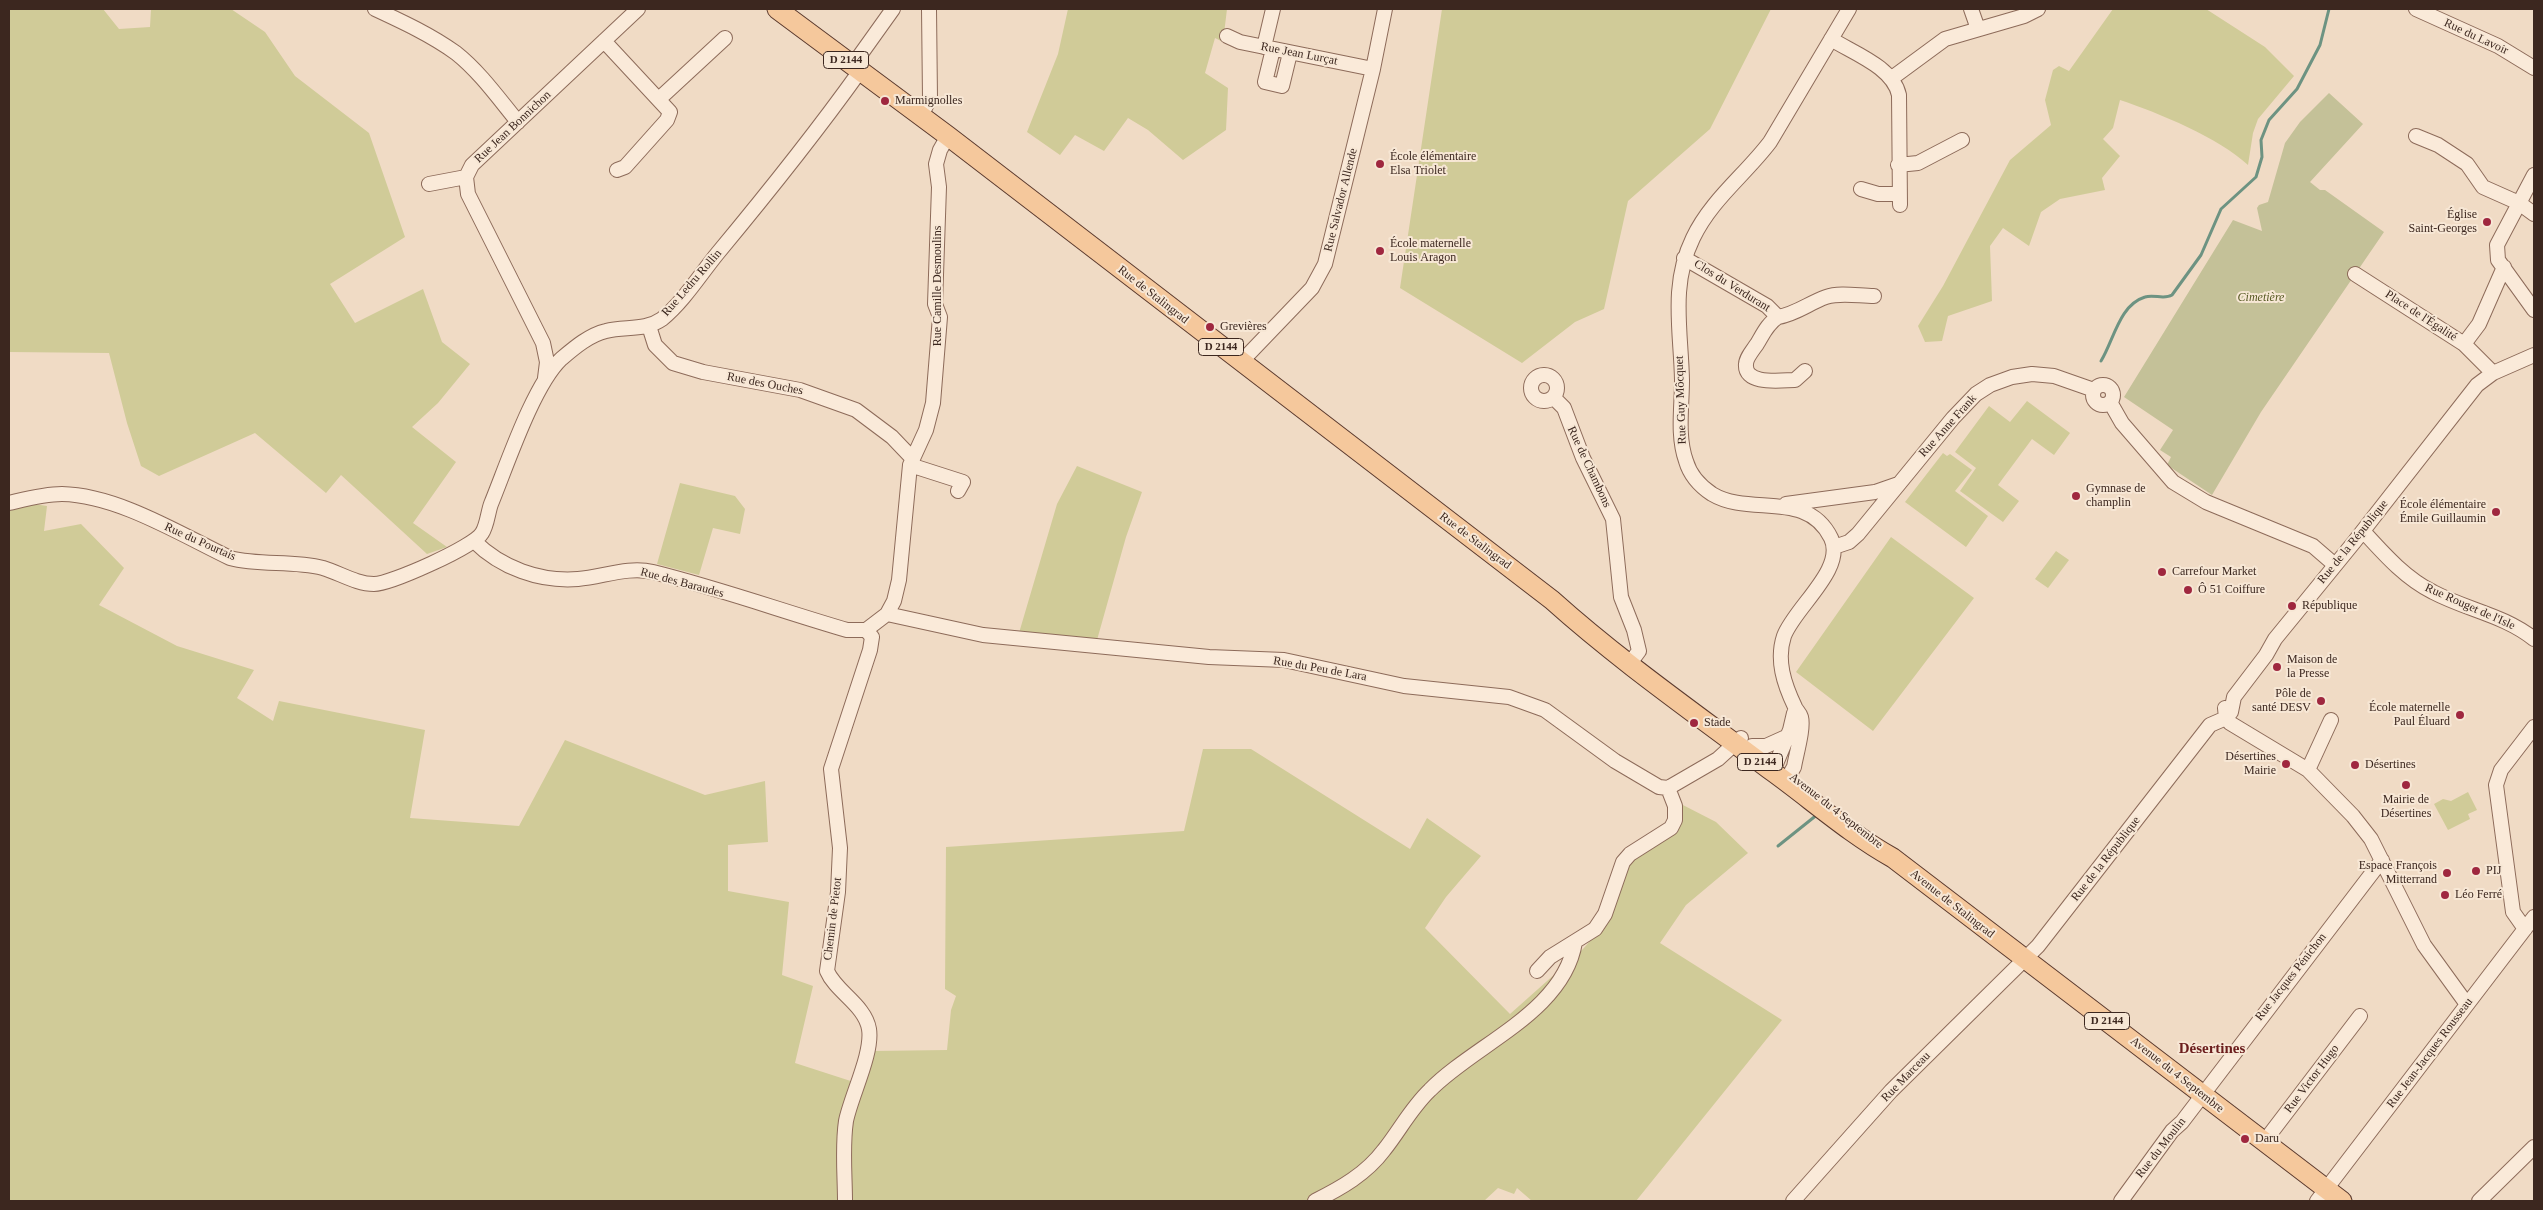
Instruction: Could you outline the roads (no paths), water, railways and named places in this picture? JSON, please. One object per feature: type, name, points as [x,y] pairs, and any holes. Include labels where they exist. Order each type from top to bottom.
[{"type":"main road","name":"Rue de Stalingrad","points":[[777,9],[948,136],[1552,600],[1586,620],[1633,660]]},
{"type":"main road","name":"Avenue du 4 Septembre","points":[[1633,660],[1780,772],[1880,843],[1893,858]]},
{"type":"main road","name":"Avenue de Stalingrad","points":[[1893,858],[2018,954]]},
{"type":"main road","name":"Avenue du 4 Septembre","points":[[2018,954],[2264,1142],[2321,1195],[2342,1201]]},
{"type":"street","points":[[375,9],[418,29],[456,53],[473,69],[518,122]]},
{"type":"street","name":"Rue Jean Bonnichon","points":[[466,177],[472,165],[638,9]]},
{"type":"street","name":"Rue Ledru Rollin","points":[[474,541],[482,533],[501,479],[544,380],[558,362],[586,340],[604,331],[649,326],[670,312],[733,235],[856,68],[893,9]]},
{"type":"street","points":[[921,116],[930,98],[929,9]]},
{"type":"street","points":[[1273,9],[1265,82],[1282,86],[1290,53]]},
{"type":"street","name":"Rue Salvador Allende","points":[[1241,362],[1312,288],[1325,264],[1373,69],[1385,9]]},
{"type":"street","name":"Rue Guy Môcquet","points":[[1834,547],[1830,536],[1818,521],[1804,512],[1781,505],[1741,504],[1714,495],[1700,485],[1686,463],[1681,433],[1682,379],[1677,311],[1679,280],[1684,258],[1704,217],[1718,198],[1755,162],[1770,142],[1849,9]]},
{"type":"street","points":[[1971,9],[1978,30]]},
{"type":"street","points":[[1892,78],[1945,39],[2024,16],[2038,9]]},
{"type":"street","name":"Rue du Lavoir","points":[[2416,9],[2498,46],[2534,68]]},
{"type":"street","name":"Rue Jean Lurçat","points":[[1227,36],[1240,42],[1373,69]]},
{"type":"street","points":[[659,99],[725,38]]},
{"type":"street","points":[[1831,39],[1892,78],[1899,95],[1899,200],[1861,189]]},
{"type":"street","points":[[604,41],[670,112],[667,120],[625,167],[617,170]]},
{"type":"street","name":"Rue Camille Desmoulins","points":[[887,614],[894,601],[898,580],[912,462],[926,430],[933,403],[940,317],[935,304],[940,187],[936,164],[940,150],[948,136]]},
{"type":"street","points":[[2416,136],[2438,145],[2467,164],[2483,187],[2519,203],[2534,214]]},
{"type":"street","points":[[1898,165],[1918,163],[1962,140]]},
{"type":"street","points":[[2531,305],[2498,260],[2497,245],[2534,175]]},
{"type":"street","points":[[429,184],[466,177],[468,194],[543,343],[547,362],[544,380]]},
{"type":"street","name":"Clos du Verdurant","points":[[1684,258],[1767,306],[1778,317]]},
{"type":"street","name":"Place de l'Égalité","points":[[2355,274],[2464,344],[2479,324],[2504,267]]},
{"type":"street","name":"Clos du Verdurant","points":[[1805,371],[1795,380],[1760,380],[1751,376],[1746,371],[1746,363],[1770,322],[1778,317],[1789,315],[1826,297],[1836,295],[1874,296]]},
{"type":"street","name":"Rue des Ouches","points":[[649,326],[655,345],[673,363],[703,372],[800,390],[856,410],[892,437],[912,462]]},
{"type":"street","points":[[2464,344],[2493,373]]},
{"type":"street","name":"Rue de la République","points":[[2018,954],[2038,946],[2210,725],[2228,715],[2225,709],[2266,655],[2275,639],[2363,531],[2477,384],[2493,373],[2534,355]]},
{"type":"street","name":"Rue Anne Frank","points":[[1834,547],[1849,542],[1858,534],[1898,483],[1963,407],[1990,385],[2012,377],[2038,375],[2058,377],[2094,390],[2093,396],[2098,403],[2110,402],[2122,423],[2173,482],[2206,502],[2313,546],[2335,565]]},
{"type":"street","name":"Rue de Chambons","points":[[1554,398],[1564,408],[1582,458],[1614,519],[1621,597],[1634,630],[1639,651],[1633,660]]},
{"type":"street","points":[[912,462],[962,482],[958,491]]},
{"type":"street","points":[[1781,505],[1875,492],[1898,483]]},
{"type":"street","name":"Rue du Pourtais","points":[[9,503],[44,495],[84,495],[107,500],[230,558],[249,563],[301,565],[323,568],[373,584],[386,583],[454,553],[474,541]]},
{"type":"street","name":"Rue Rouget de l'Isle","points":[[2363,531],[2400,569],[2421,586],[2463,606],[2506,620],[2534,639]]},
{"type":"street","name":"Rue des Baraudes","points":[[474,541],[487,554],[506,566],[532,575],[578,579],[640,570],[847,630],[866,630]]},
{"type":"street","points":[[1780,772],[1796,758],[1801,717],[1795,708],[1781,666],[1782,644],[1791,622],[1831,566],[1834,547]]},
{"type":"street","points":[[866,630],[887,614]]},
{"type":"street","name":"Rue du Peu de Lara","points":[[887,614],[983,635],[1209,658],[1284,660],[1404,686],[1509,697],[1544,710],[1616,761],[1654,784],[1668,788]]},
{"type":"street","name":"Chemin de Pietot","points":[[845,1201],[846,1122],[868,1045],[869,1028],[863,1014],[830,978],[827,971],[838,892],[840,848],[831,769],[870,650],[872,637],[866,630]]},
{"type":"street","points":[[1780,772],[1786,737],[1792,724],[1795,708]]},
{"type":"street","points":[[2228,715],[2230,723],[2308,770],[2353,816],[2371,839],[2424,945],[2466,1003]]},
{"type":"street","points":[[2308,770],[2331,720]]},
{"type":"street","points":[[2525,929],[2513,912],[2496,785],[2501,770],[2534,727]]},
{"type":"street","points":[[1537,971],[1550,957],[1595,929],[1605,914],[1617,876],[1630,854],[1671,828],[1675,820],[1675,806],[1668,788],[1743,743],[1766,746],[1786,737]]},
{"type":"street","name":"Rue Jacques Pénichon","points":[[2201,1094],[2382,860]]},
{"type":"street","name":"Rue Jean-Jacques Rousseau","points":[[2321,1195],[2460,1015],[2466,1003],[2534,917]]},
{"type":"street","points":[[1315,1201],[1338,1190],[1367,1169],[1384,1151],[1407,1115],[1430,1089],[1517,1023],[1548,996],[1564,975],[1573,953],[1574,942]]},
{"type":"street","name":"Rue Marceau","points":[[1793,1201],[1891,1091],[2018,954]]},
{"type":"street","name":"Rue Victor Hugo","points":[[2264,1142],[2360,1016]]},
{"type":"street","name":"Rue du Moulin","points":[[2121,1201],[2172,1131],[2182,1122],[2201,1094]]},
{"type":"street","points":[[2479,1201],[2534,1147]]},
{"type":"waterway","points":[[2101,361],[2118,324],[2129,307],[2145,297],[2166,297],[2172,295],[2201,255],[2221,209],[2256,177],[2262,157],[2261,140],[2269,120],[2297,89],[2320,45],[2329,9]]},
{"type":"waterway","points":[[1778,846],[1818,814]]},
{"type":"place","name":"Marmignolles","points":[[885,101]]},
{"type":"place","name":"École élémentaire Elsa Triolet","points":[[1380,164]]},
{"type":"place","name":"Église Saint-Georges","points":[[2487,222]]},
{"type":"place","name":"École maternelle Louis Aragon","points":[[1380,251]]},
{"type":"place","name":"Grevières","points":[[1210,327]]},
{"type":"place","name":"Gymnase de champlin","points":[[2076,496]]},
{"type":"place","name":"École élémentaire Émile Guillaumin","points":[[2496,512]]},
{"type":"place","name":"Carrefour Market","points":[[2162,572]]},
{"type":"place","name":"Ô 51 Coiffure","points":[[2188,590]]},
{"type":"place","name":"République","points":[[2292,606]]},
{"type":"place","name":"Maison de la Presse","points":[[2277,667]]},
{"type":"place","name":"Pôle de santé DESV","points":[[2321,701]]},
{"type":"place","name":"École maternelle Paul Éluard","points":[[2460,715]]},
{"type":"place","name":"Stade","points":[[1694,723]]},
{"type":"place","name":"Désertines Mairie","points":[[2286,764]]},
{"type":"place","name":"Désertines","points":[[2355,765]]},
{"type":"place","name":"Mairie de Désertines","points":[[2406,785]]},
{"type":"place","name":"PIJ","points":[[2476,871]]},
{"type":"place","name":"Espace François Mitterrand","points":[[2447,873]]},
{"type":"place","name":"Léo Ferré","points":[[2445,895]]},
{"type":"place","name":"Daru","points":[[2245,1139]]},
{"type":"district","name":"Désertines","points":[[2212,1049]]},
{"type":"park label","name":"Cimetière","points":[[2261,298]]}]
